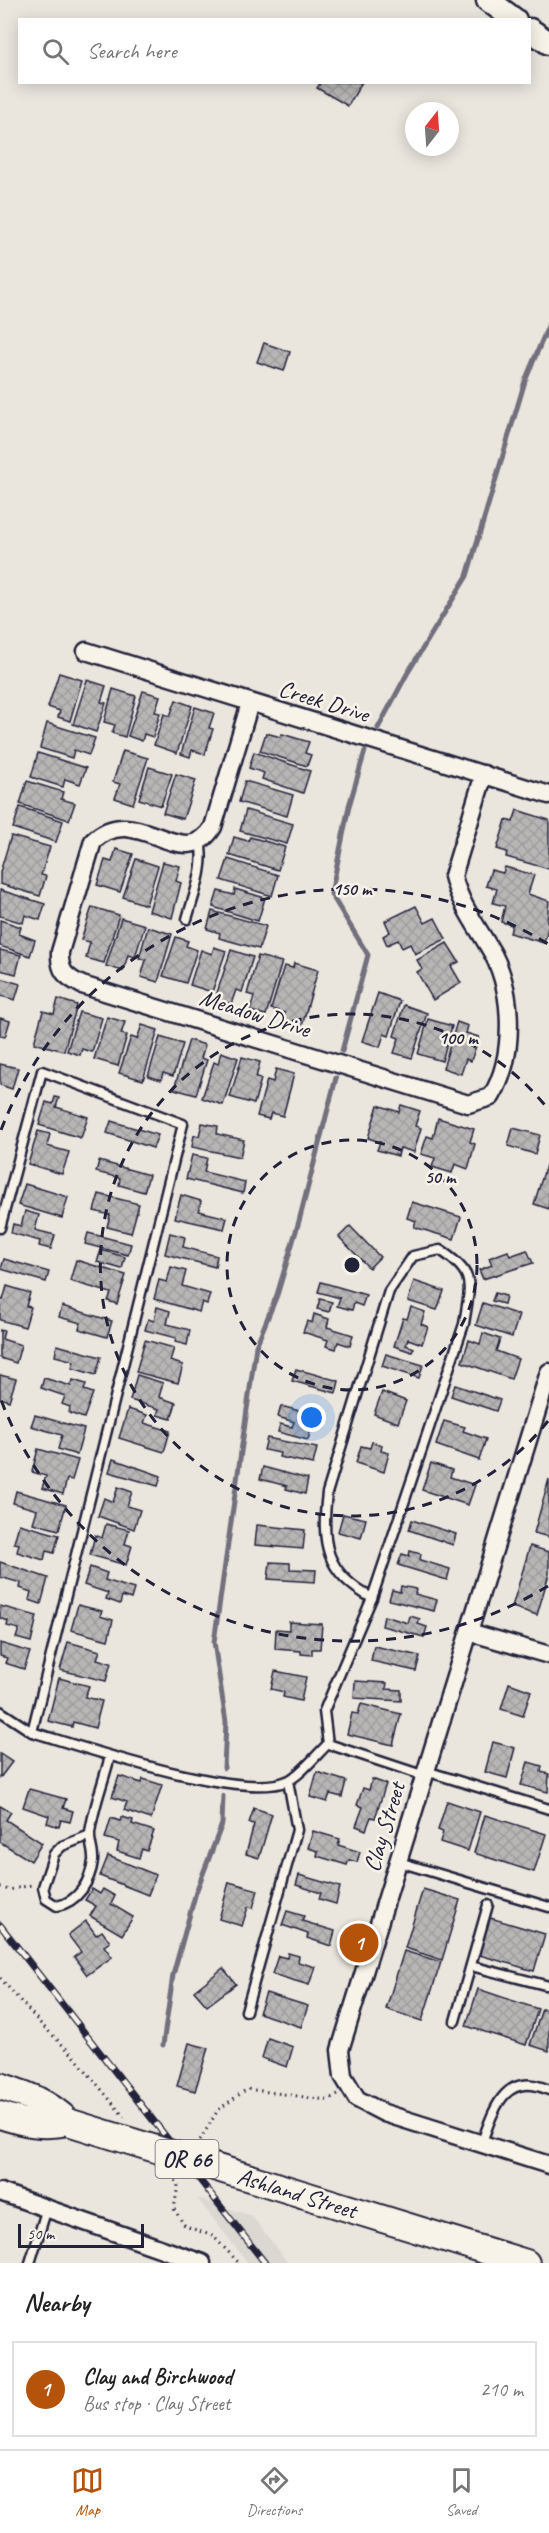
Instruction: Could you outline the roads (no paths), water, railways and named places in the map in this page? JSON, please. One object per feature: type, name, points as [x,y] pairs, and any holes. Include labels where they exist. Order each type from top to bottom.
[{"type":"main road","name":"Ashland Street","points":[[0,2086],[36,2097],[53,2107],[68,2122],[526,2263]]},
{"type":"main road","name":"Ashland Street","points":[[0,2115],[28,2124],[48,2126],[68,2122]]},
{"type":"street","points":[[488,0],[512,18]]},
{"type":"street","points":[[531,31],[549,43]]},
{"type":"street","name":"Creek Drive","points":[[86,651],[549,795]]},
{"type":"street","points":[[200,841],[206,837],[213,826],[250,703]]},
{"type":"street","name":"Meadow Drive","points":[[200,841],[195,844],[179,843],[122,826],[102,832],[93,841],[60,952],[59,962],[67,978],[468,1104],[480,1102],[491,1097],[498,1087],[505,1064],[508,1027],[507,996],[494,957],[456,890],[453,876],[484,774]]},
{"type":"street","name":"Clay Street","points":[[482,2142],[384,2113],[357,2099],[343,2076],[340,2050],[549,1372]]},
{"type":"street","points":[[469,1632],[549,1655]]},
{"type":"street","points":[[482,2142],[549,2165]]},
{"type":"street","points":[[0,2192],[202,2263]]},
{"type":"lane","points":[[187,919],[201,871],[203,854],[200,841]]},
{"type":"lane","points":[[0,1228],[42,1071],[183,1124],[32,1732]]},
{"type":"lane","points":[[328,1744],[324,1711],[372,1598],[464,1324],[470,1286],[461,1264],[440,1250],[413,1257],[389,1291],[327,1492],[323,1527],[333,1566],[352,1587],[372,1598]]},
{"type":"lane","points":[[0,1711],[32,1732],[110,1756],[211,1781],[262,1785],[288,1781],[328,1744]]},
{"type":"lane","points":[[328,1744],[549,1809]]},
{"type":"lane","points":[[90,1835],[62,1846],[54,1854],[43,1887],[46,1899],[57,1906],[68,1904],[79,1894],[93,1861],[90,1835],[110,1756]]},
{"type":"lane","points":[[246,2011],[297,1830],[288,1781]]},
{"type":"lane","points":[[399,1862],[549,1907]]},
{"type":"lane","points":[[455,2021],[488,1905]]},
{"type":"lane","points":[[471,1966],[549,1986]]},
{"type":"lane","points":[[482,2142],[495,2107],[506,2092],[520,2085],[538,2085],[549,2090]]},
{"type":"lane","points":[[30,2263],[47,2208]]},
{"type":"waterway","points":[[378,728],[407,674],[467,576],[525,381],[549,324]]},
{"type":"waterway","points":[[342,1051],[368,955],[331,894],[349,806],[365,751]]},
{"type":"waterway","points":[[224,1768],[226,1722],[214,1642],[256,1346],[277,1295],[299,1221],[336,1078]]},
{"type":"waterway","points":[[163,2045],[173,1975],[196,1892],[222,1824],[223,1796]]},
{"type":"railway","points":[[0,1925],[265,2263]]},
{"type":"place","name":"Clay and Birchwood","points":[[359,1943]]}]
